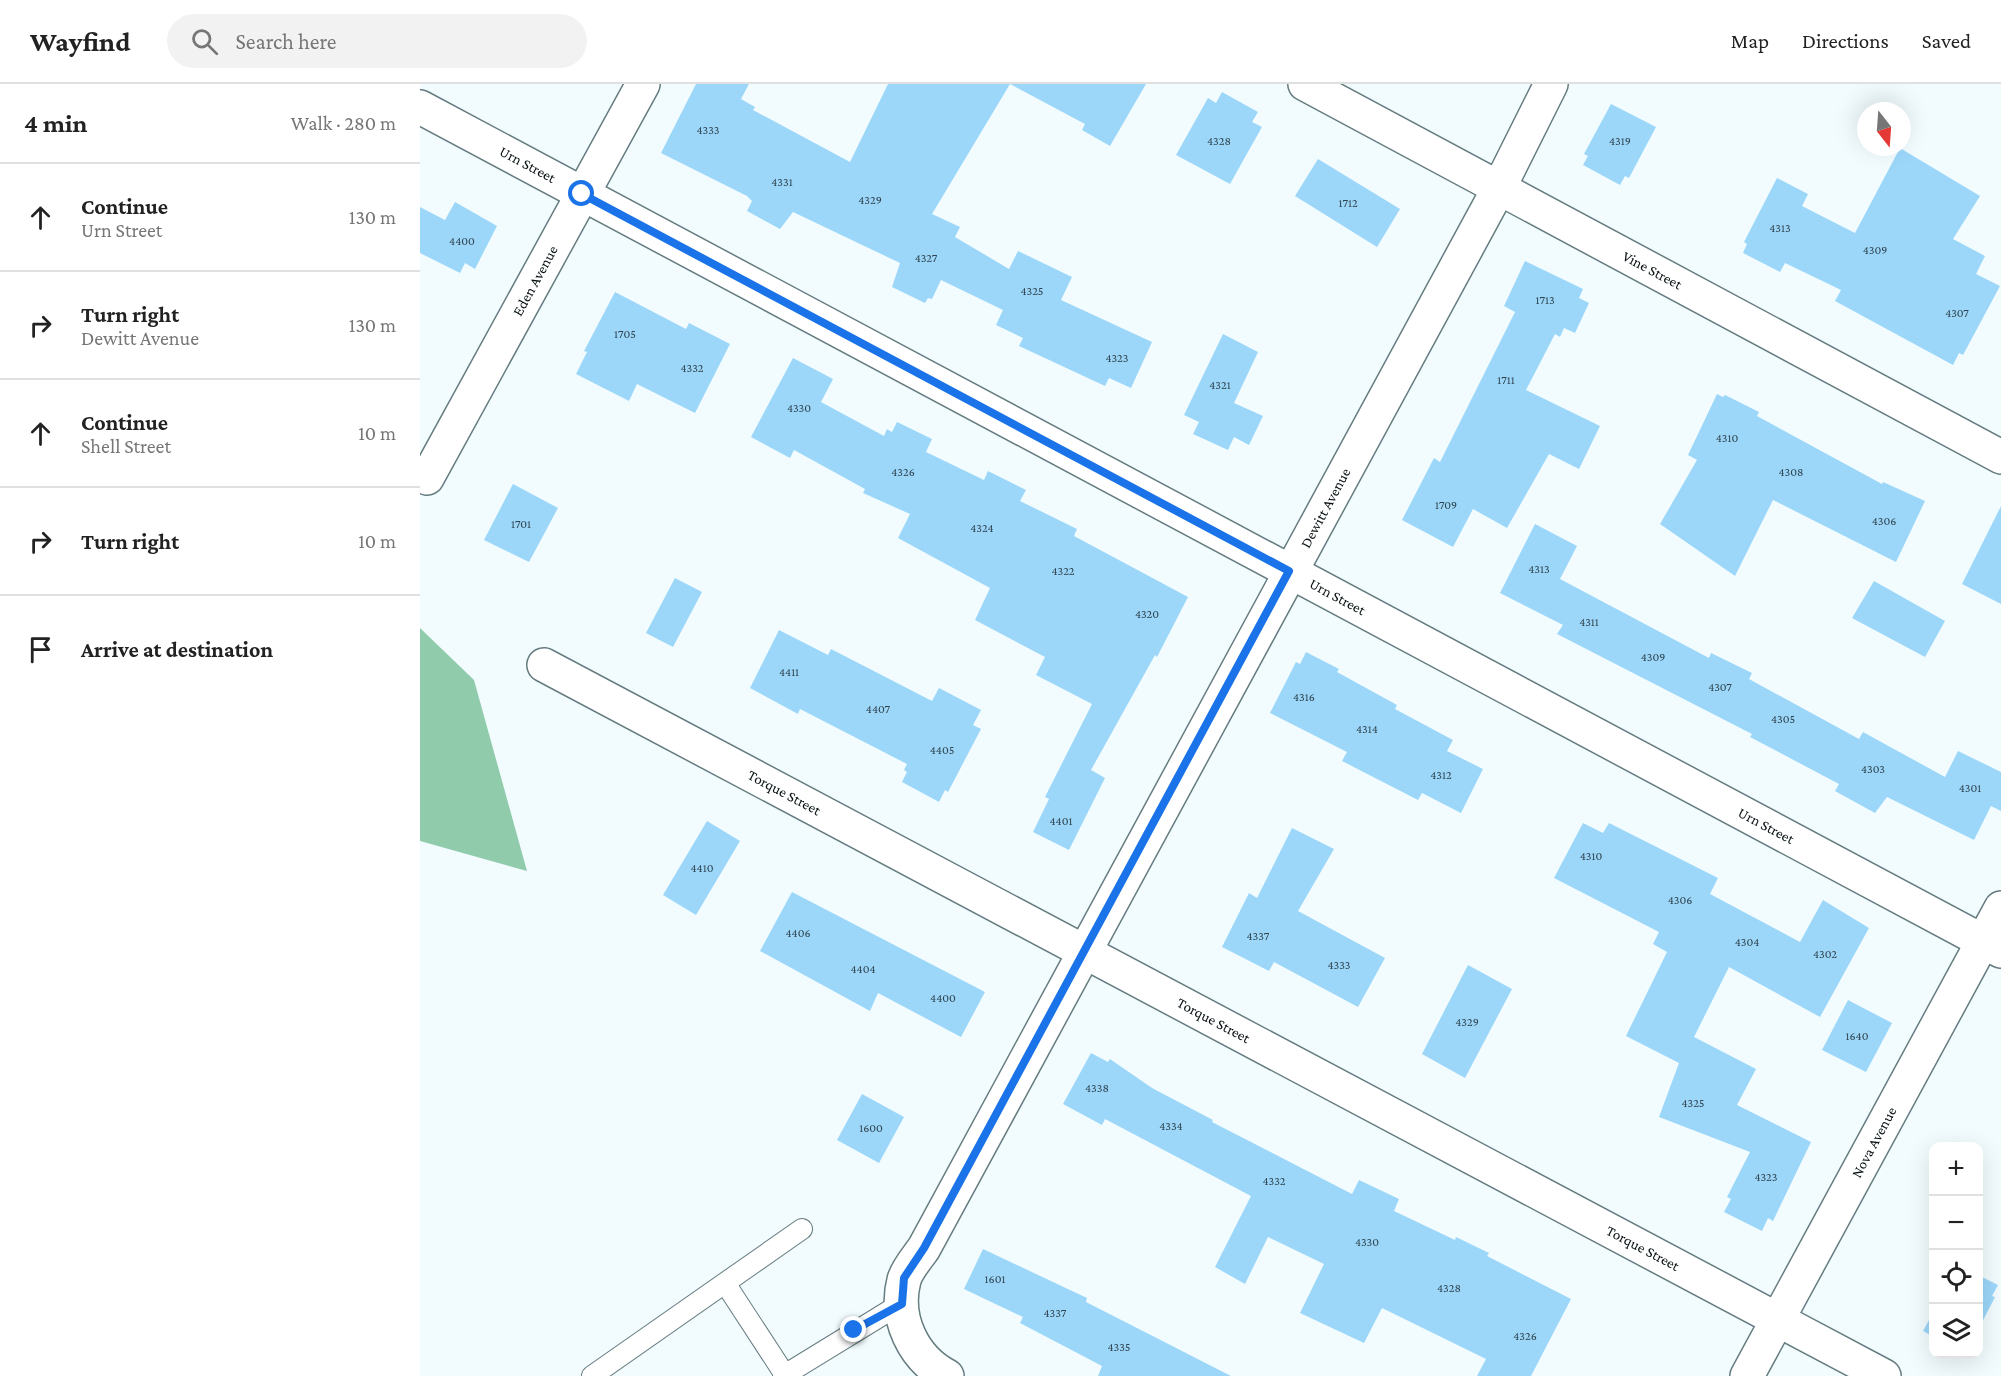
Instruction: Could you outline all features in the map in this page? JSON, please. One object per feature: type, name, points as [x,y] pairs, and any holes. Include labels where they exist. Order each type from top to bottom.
[{"type":"street","name":"Eden Avenue","points":[[427,478],[643,84]]},
{"type":"street","name":"Vine Street","points":[[1305,84],[2001,457]]},
{"type":"street","name":"Dewitt Avenue","points":[[902,1304],[904,1278],[924,1248],[1082,951],[1499,188],[1551,84]]},
{"type":"street","name":"Urn Street","points":[[420,107],[1992,946]]},
{"type":"street","name":"Torque Street","points":[[544,665],[1884,1376]]},
{"type":"street","name":"Nova Avenue","points":[[1747,1376],[1992,946],[2001,908]]},
{"type":"street","points":[[902,1304],[906,1327],[914,1348],[936,1370],[947,1376]]},
{"type":"lane","points":[[592,1376],[802,1229]]},
{"type":"lane","points":[[725,1284],[784,1375],[902,1304]]},
{"type":"green space","points":[[420,628],[474,680],[527,871],[420,841]]},
{"type":"building","points":[[696,84],[749,84],[741,99],[755,107],[753,110],[850,162],[888,84],[1010,84],[932,214],[960,227],[955,237],[1009,269],[1018,251],[1072,277],[1061,300],[1152,342],[1131,388],[1109,378],[1105,386],[1019,346],[1023,338],[996,325],[1003,310],[941,280],[932,299],[928,298],[925,303],[892,287],[900,263],[793,212],[780,229],[747,211],[752,201],[747,196],[661,153]]},
{"type":"building","points":[[1010,84],[1146,84],[1110,146],[1082,130],[1085,124]]},
{"type":"building","points":[[1222,92],[1258,112],[1252,122],[1262,127],[1230,184],[1176,155],[1208,98],[1216,103]]},
{"type":"building","points":[[1611,104],[1656,127],[1629,178],[1625,176],[1620,185],[1583,165],[1588,156],[1584,154]]},
{"type":"building","points":[[1911,155],[1980,196],[1953,239],[1985,256],[1976,274],[2000,286],[1963,355],[1959,353],[1953,365],[1835,301],[1841,290],[1785,263],[1780,272],[1743,253],[1747,244],[1744,242],[1777,178],[1808,194],[1802,206],[1855,233],[1896,156]]},
{"type":"building","points":[[1318,159],[1400,209],[1377,247],[1295,196]]},
{"type":"building","points":[[455,202],[497,226],[475,269],[465,263],[460,273],[420,253],[420,207],[445,220]]},
{"type":"building","points":[[1525,261],[1583,289],[1579,298],[1589,303],[1575,333],[1564,328],[1560,337],[1555,334],[1526,390],[1600,426],[1579,469],[1549,454],[1507,528],[1473,509],[1453,547],[1402,520],[1434,458],[1440,462],[1515,312],[1504,306]]},
{"type":"building","points":[[615,292],[686,329],[689,323],[730,344],[695,413],[637,384],[629,401],[576,374],[587,352],[584,351]]},
{"type":"building","points":[[1223,334],[1258,352],[1234,403],[1263,416],[1249,445],[1234,437],[1228,450],[1193,434],[1199,422],[1184,415]]},
{"type":"building","points":[[793,358],[833,379],[821,402],[884,436],[887,429],[892,432],[897,422],[932,439],[926,452],[984,480],[988,471],[1026,490],[1020,501],[1077,529],[1074,536],[1188,597],[1157,657],[1155,655],[1091,770],[1105,778],[1069,850],[1033,832],[1049,799],[1045,797],[1092,704],[1036,675],[1045,657],[975,620],[990,588],[898,538],[910,514],[863,493],[865,489],[794,450],[790,458],[751,437]]},
{"type":"building","points":[[1717,394],[1723,397],[1725,395],[1759,412],[1757,416],[1882,484],[1883,482],[1925,501],[1896,562],[1773,500],[1735,576],[1660,524],[1697,460],[1688,455]]},
{"type":"building","points":[[513,484],[558,508],[529,562],[484,540]]},
{"type":"building","points":[[2001,506],[2001,604],[1962,584]]},
{"type":"building","points":[[1535,524],[1577,546],[1560,579],[1709,658],[1711,653],[1752,673],[1749,679],[1859,739],[1863,732],[1945,777],[1958,751],[2001,772],[2001,811],[1991,806],[1974,840],[1887,797],[1875,813],[1835,791],[1839,784],[1750,737],[1752,734],[1557,634],[1563,625],[1500,593]]},
{"type":"building","points":[[675,578],[702,592],[673,647],[646,633]]},
{"type":"building","points":[[1874,581],[1945,621],[1925,657],[1852,618]]},
{"type":"building","points":[[779,630],[828,655],[831,649],[932,701],[939,688],[981,710],[973,725],[981,729],[948,792],[945,790],[939,802],[902,782],[907,772],[904,770],[907,764],[800,709],[798,714],[750,688]]},
{"type":"building","points":[[1306,652],[1339,669],[1337,672],[1397,705],[1395,709],[1453,740],[1447,751],[1483,769],[1461,813],[1422,793],[1418,800],[1342,761],[1347,752],[1270,713],[1296,662],[1300,664]]},
{"type":"building","points":[[707,821],[740,841],[696,915],[663,895]]},
{"type":"building","points":[[1583,823],[1603,833],[1609,823],[1718,878],[1710,894],[1800,942],[1823,900],[1869,928],[1820,1017],[1729,967],[1694,1037],[1756,1069],[1737,1105],[1811,1142],[1773,1221],[1768,1218],[1762,1231],[1724,1212],[1731,1199],[1727,1197],[1750,1152],[1659,1117],[1679,1063],[1626,1036],[1667,952],[1653,944],[1659,932],[1554,878]]},
{"type":"building","points":[[1292,828],[1334,849],[1298,911],[1385,958],[1358,1007],[1274,962],[1269,971],[1222,947],[1249,893],[1257,898]]},
{"type":"building","points":[[792,892],[985,992],[961,1037],[878,993],[870,1011],[760,951]]},
{"type":"building","points":[[1468,965],[1512,989],[1465,1078],[1422,1054]]},
{"type":"building","points":[[1848,1000],[1892,1023],[1866,1072],[1822,1050]]},
{"type":"building","points":[[1091,1053],[1108,1062],[1110,1059],[1152,1088],[1213,1120],[1212,1122],[1352,1194],[1359,1180],[1399,1199],[1394,1211],[1455,1240],[1456,1237],[1489,1253],[1487,1256],[1571,1299],[1531,1376],[1477,1376],[1486,1359],[1382,1308],[1364,1343],[1300,1313],[1324,1264],[1268,1237],[1245,1284],[1215,1267],[1251,1196],[1105,1119],[1102,1125],[1063,1104]]},
{"type":"building","points":[[862,1094],[904,1117],[879,1163],[837,1140]]},
{"type":"building","points":[[983,1249],[1087,1298],[1086,1302],[1231,1376],[1098,1376],[1102,1366],[1020,1323],[1023,1317],[964,1289]]},
{"type":"building","points":[[1983,1278],[1998,1285],[1992,1296],[1995,1297],[1983,1320]]},
{"type":"building","points":[[1929,1320],[1929,1334],[1923,1331]]},
{"type":"route","points":[[582,194],[1289,571],[1082,951],[924,1248],[904,1278],[902,1304],[854,1330]]}]
